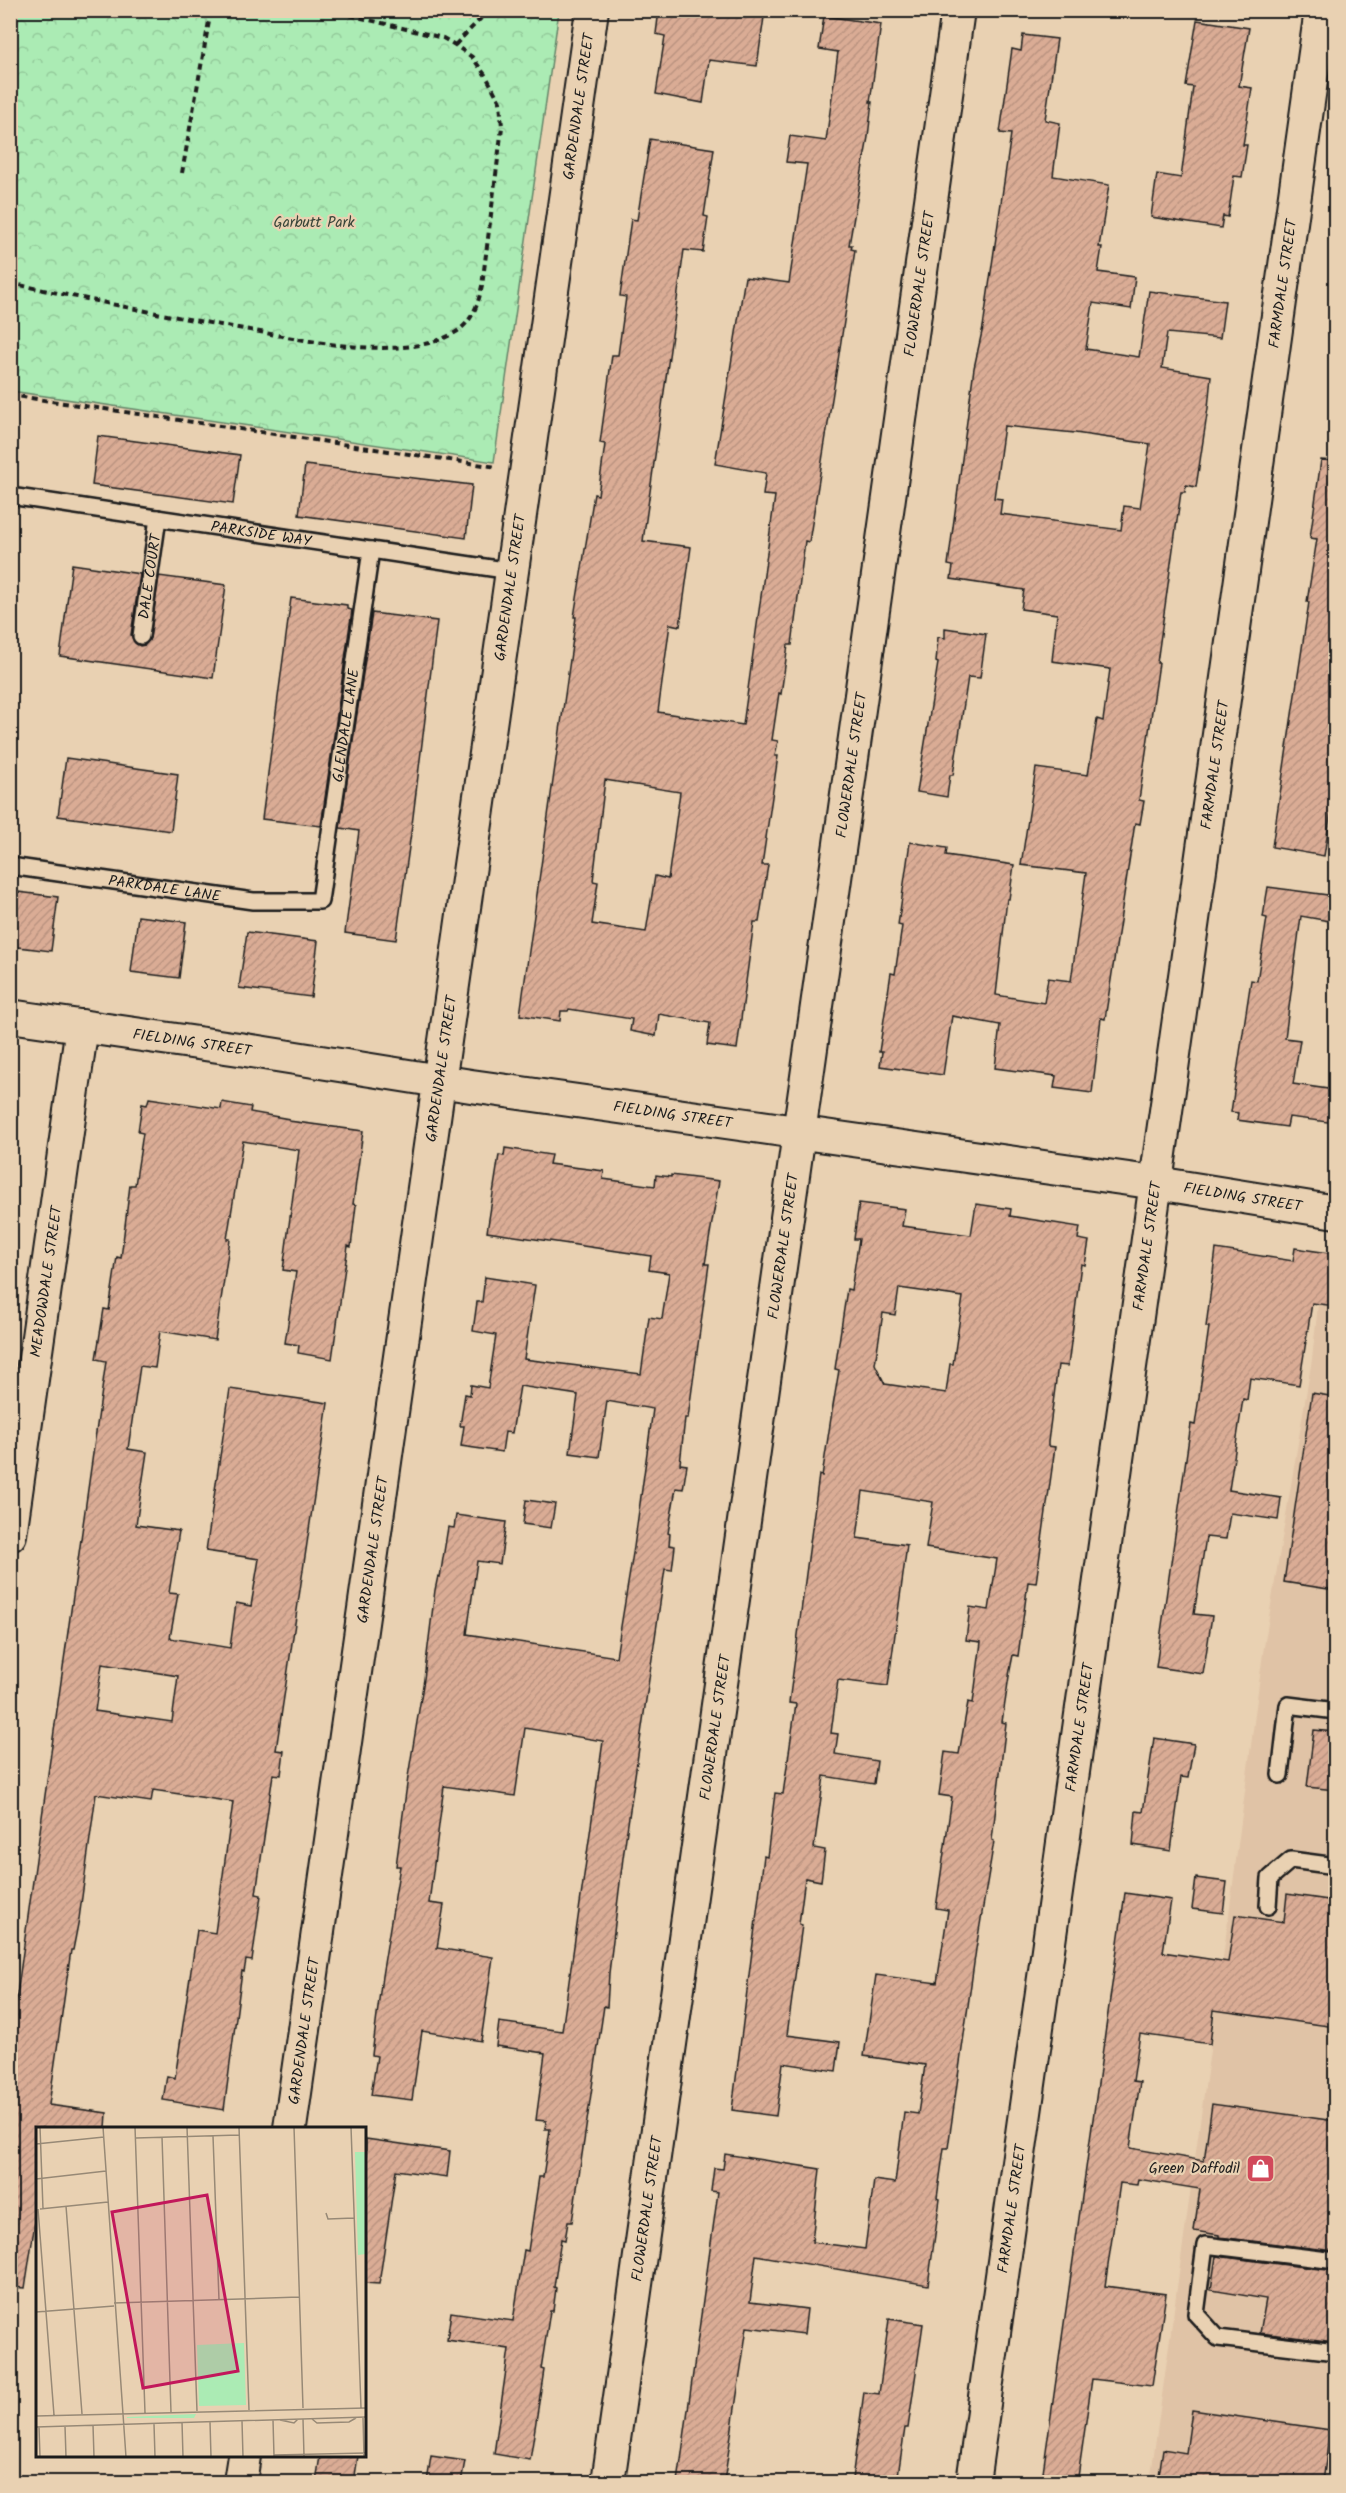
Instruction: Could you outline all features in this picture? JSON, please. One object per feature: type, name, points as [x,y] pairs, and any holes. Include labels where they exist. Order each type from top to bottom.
[{"type":"street","name":"GARDENDALE STREET","points":[[290,2127],[592,10]]},
{"type":"street","name":"FLOWERDALE STREET","points":[[608,2482],[958,10]]},
{"type":"street","name":"FARMDALE STREET","points":[[973,2482],[1321,10]]},
{"type":"street","name":"FIELDING STREET","points":[[10,1016],[441,1081],[799,1130],[1335,1212]]},
{"type":"street","name":"MEADOWDALE STREET","points":[[10,1535],[82,1026]]},
{"type":"street","points":[[240,2482],[244,2457]]},
{"type":"lane","name":"PARKSIDE WAY","points":[[10,496],[511,571]]},
{"type":"lane","name":"DALE COURT","points":[[141,636],[158,518]]},
{"type":"lane","name":"GLENDALE LANE","points":[[320,901],[371,550]]},
{"type":"lane","name":"PARKDALE LANE","points":[[10,866],[253,901],[320,901]]},
{"type":"lane","points":[[1280,1775],[1288,1706],[1335,1711]]},
{"type":"lane","points":[[1268,1906],[1270,1878],[1291,1860],[1335,1866]]},
{"type":"lane","points":[[1335,2261],[1205,2245],[1196,2314],[1218,2338],[1335,2352]]},
{"type":"path","points":[[182,173],[211,10]]},
{"type":"path","points":[[10,283],[161,315],[336,345],[373,348],[423,345],[457,331],[476,311],[482,286],[502,127],[500,102],[486,76],[472,57],[443,38],[328,10]]},
{"type":"path","points":[[455,45],[489,10]]},
{"type":"path","points":[[10,395],[497,467]]},
{"type":"shaded area","points":[[1324,1251],[1335,1253],[1335,2482],[1150,2482],[1263,1653],[1312,1359]]},
{"type":"green space","name":"Garbutt Park","points":[[11,10],[559,11],[494,462],[11,391]]},
{"type":"building","points":[[659,10],[765,10],[757,66],[709,60],[703,103],[656,94],[665,36],[656,34]]},
{"type":"building","points":[[824,16],[881,24],[870,102],[872,102],[868,137],[849,245],[852,245],[851,249],[855,250],[809,542],[805,541],[792,645],[788,645],[772,740],[778,741],[775,756],[778,756],[762,865],[768,865],[759,922],[754,922],[737,1049],[707,1045],[710,1023],[659,1014],[656,1036],[630,1031],[632,1019],[569,1009],[561,1011],[560,1021],[520,1015],[576,617],[574,617],[594,494],[598,495],[605,444],[600,443],[612,355],[618,355],[626,297],[620,296],[631,219],[637,220],[650,139],[714,149],[704,216],[708,217],[703,252],[684,250],[643,541],[691,547],[680,626],[670,624],[658,712],[743,725],[775,496],[763,495],[766,473],[715,464],[745,277],[789,283],[807,164],[786,162],[790,136],[826,141],[838,52],[819,49]],"holes":[[[605,780],[680,792],[668,879],[655,876],[646,932],[592,924],[598,882],[593,881]]]},
{"type":"building","points":[[1197,20],[1249,28],[1239,86],[1252,88],[1243,145],[1247,145],[1242,177],[1234,176],[1228,217],[1223,216],[1221,228],[1151,217],[1157,174],[1181,178],[1193,87],[1186,86]]},
{"type":"building","points":[[1023,35],[1057,39],[1045,120],[1060,123],[1053,176],[1109,185],[1099,247],[1102,247],[1098,272],[1135,277],[1131,309],[1093,303],[1086,349],[1139,357],[1149,291],[1225,301],[1220,338],[1167,333],[1162,368],[1211,376],[1208,408],[1196,487],[1186,485],[1185,492],[1181,492],[1139,800],[1144,801],[1140,824],[1135,823],[1105,1019],[1101,1018],[1092,1093],[1054,1088],[1056,1076],[995,1068],[1000,1025],[952,1016],[943,1075],[880,1066],[882,1052],[879,1052],[891,973],[895,974],[902,926],[898,925],[910,842],[947,848],[946,855],[1014,865],[1009,899],[1007,899],[996,995],[1044,1003],[1048,978],[1071,981],[1086,873],[1021,865],[1036,768],[1088,775],[1097,719],[1103,721],[1110,669],[1052,661],[1057,614],[1021,609],[1024,590],[951,579],[953,566],[948,565],[974,368],[983,327],[1011,134],[1000,133],[1012,49],[1021,51]],"holes":[[[1004,426],[1150,444],[1140,508],[1124,506],[1121,530],[1000,514],[1002,499],[994,498]]]},
{"type":"building","points":[[98,436],[240,455],[233,504],[92,485]]},
{"type":"building","points":[[1321,460],[1335,461],[1335,680],[1331,710],[1335,711],[1335,784],[1324,856],[1272,847],[1317,539],[1310,538]]},
{"type":"building","points":[[305,465],[472,485],[466,538],[299,515]]},
{"type":"building","points":[[72,564],[140,574],[131,635],[135,643],[140,646],[145,645],[150,638],[159,576],[226,585],[213,678],[60,656]]},
{"type":"building","points":[[291,598],[347,605],[347,609],[352,610],[321,826],[262,819]]},
{"type":"building","points":[[372,613],[437,621],[396,940],[345,933],[359,831],[340,828]]},
{"type":"building","points":[[945,628],[986,634],[980,678],[968,677],[953,775],[950,775],[947,797],[917,792],[938,663],[936,662],[938,637],[945,638]]},
{"type":"building","points":[[66,758],[178,774],[171,831],[58,816]]},
{"type":"building","points":[[1268,887],[1335,896],[1335,922],[1301,916],[1285,1038],[1300,1040],[1293,1084],[1335,1090],[1335,1123],[1289,1117],[1287,1127],[1237,1120],[1238,1113],[1231,1112],[1251,980],[1257,981],[1267,918],[1263,917]]},
{"type":"building","points":[[10,891],[58,897],[51,951],[10,946]]},
{"type":"building","points":[[138,916],[186,922],[179,978],[131,972]]},
{"type":"building","points":[[247,932],[318,941],[311,997],[239,988]]},
{"type":"building","points":[[149,1098],[221,1109],[222,1102],[251,1107],[250,1112],[289,1119],[289,1121],[363,1131],[353,1204],[356,1205],[332,1359],[298,1353],[299,1345],[285,1343],[296,1272],[283,1270],[299,1150],[243,1141],[227,1239],[230,1239],[215,1340],[160,1331],[155,1368],[140,1366],[128,1449],[147,1452],[136,1525],[179,1531],[169,1593],[178,1594],[170,1638],[230,1648],[236,1603],[251,1606],[259,1559],[206,1551],[230,1389],[328,1403],[276,1750],[284,1751],[281,1775],[273,1774],[256,1894],[261,1895],[252,1961],[246,1960],[244,1972],[242,1971],[224,2110],[163,2100],[167,2076],[175,2078],[197,1930],[215,1933],[233,1802],[153,1790],[151,1802],[96,1794],[79,1919],[73,1950],[71,1950],[49,2105],[107,2113],[106,2127],[36,2127],[36,2216],[25,2288],[10,2287],[10,2052],[106,1361],[96,1359],[104,1309],[109,1310],[117,1257],[121,1258],[130,1185],[135,1185],[143,1133],[138,1132],[142,1104],[147,1105]],"holes":[[[102,1664],[178,1676],[172,1722],[95,1711]]]},
{"type":"building","points":[[505,1148],[551,1155],[549,1164],[604,1171],[603,1179],[655,1186],[656,1175],[719,1181],[705,1264],[709,1264],[688,1418],[685,1418],[680,1464],[687,1465],[683,1489],[676,1488],[668,1533],[670,1534],[669,1545],[675,1546],[672,1570],[665,1569],[623,1858],[607,2007],[604,2006],[572,2222],[568,2222],[565,2240],[561,2239],[553,2311],[550,2311],[541,2369],[544,2370],[530,2460],[494,2454],[509,2349],[447,2340],[451,2312],[513,2321],[524,2250],[528,2251],[539,2177],[543,2177],[550,2129],[545,2129],[546,2121],[536,2120],[545,2053],[496,2046],[499,2022],[562,2031],[603,1741],[525,1728],[515,1796],[444,1786],[429,1903],[444,1905],[437,1948],[493,1957],[481,2041],[422,2031],[412,2100],[371,2095],[377,2056],[372,2055],[400,1866],[396,1866],[408,1777],[424,1679],[435,1590],[438,1576],[440,1577],[448,1527],[454,1528],[456,1515],[506,1522],[500,1564],[477,1561],[467,1634],[616,1657],[634,1547],[653,1409],[607,1401],[599,1457],[570,1453],[578,1395],[520,1386],[512,1433],[505,1432],[502,1452],[461,1446],[464,1426],[460,1426],[465,1394],[470,1395],[471,1385],[488,1388],[496,1335],[473,1331],[477,1302],[482,1302],[485,1277],[535,1285],[524,1359],[641,1374],[649,1317],[662,1319],[669,1273],[649,1270],[651,1256],[487,1232],[499,1155],[504,1156]]},
{"type":"building","points":[[859,1203],[905,1209],[902,1226],[971,1235],[976,1204],[1011,1209],[1010,1216],[1080,1227],[1078,1239],[1089,1241],[1085,1265],[1081,1264],[1068,1366],[1058,1365],[1048,1442],[1048,1446],[1055,1447],[1036,1583],[1028,1582],[1018,1656],[1013,1655],[1010,1670],[1002,1722],[1006,1723],[992,1840],[994,1841],[948,2148],[944,2148],[937,2198],[940,2199],[928,2285],[756,2255],[750,2302],[807,2309],[804,2334],[747,2327],[724,2482],[678,2482],[718,2192],[711,2191],[714,2168],[723,2169],[725,2154],[820,2169],[812,2242],[865,2249],[874,2180],[895,2183],[904,2112],[918,2114],[925,2065],[864,2056],[876,1975],[937,1983],[948,1910],[936,1908],[952,1797],[939,1795],[945,1752],[959,1754],[968,1702],[973,1703],[981,1642],[966,1640],[970,1607],[989,1610],[997,1559],[926,1548],[933,1502],[863,1491],[857,1538],[907,1545],[888,1686],[838,1680],[831,1733],[838,1734],[835,1754],[877,1761],[874,1784],[824,1776],[814,1848],[825,1850],[821,1881],[805,1878],[799,1924],[802,1925],[787,2035],[840,2042],[836,2071],[783,2063],[776,2116],[732,2110],[764,1856],[767,1857],[775,1793],[783,1794],[796,1704],[789,1703],[819,1475],[822,1476],[839,1370],[835,1369],[847,1289],[851,1290],[859,1239],[854,1239]],"holes":[[[899,1288],[963,1297],[953,1364],[950,1364],[946,1393],[885,1384],[875,1364],[883,1313],[895,1315]]]},
{"type":"building","points":[[1295,1248],[1335,1254],[1335,1306],[1312,1303],[1299,1385],[1250,1378],[1247,1400],[1243,1399],[1229,1490],[1281,1498],[1278,1520],[1230,1513],[1226,1539],[1206,1537],[1194,1614],[1212,1616],[1203,1674],[1156,1667],[1191,1424],[1195,1425],[1209,1327],[1206,1327],[1216,1249],[1293,1261]]},
{"type":"building","points":[[1312,1393],[1335,1397],[1335,1590],[1284,1582]]},
{"type":"building","points":[[526,1500],[555,1504],[551,1528],[523,1524]]},
{"type":"building","points":[[1314,1730],[1335,1732],[1335,1790],[1307,1787]]},
{"type":"building","points":[[1154,1738],[1194,1744],[1188,1778],[1181,1777],[1171,1851],[1133,1845],[1136,1811],[1143,1812]]},
{"type":"building","points":[[1196,1878],[1227,1882],[1223,1913],[1192,1909]]},
{"type":"building","points":[[1125,1893],[1171,1900],[1163,1952],[1228,1962],[1235,1915],[1284,1922],[1287,1894],[1335,1901],[1335,2027],[1214,2010],[1210,2044],[1140,2034],[1133,2081],[1140,2082],[1130,2148],[1204,2161],[1212,2104],[1335,2121],[1335,2251],[1219,2237],[1219,2235],[1194,2231],[1200,2189],[1138,2179],[1137,2185],[1120,2183],[1105,2286],[1166,2294],[1152,2386],[1092,2379],[1078,2477],[1043,2472]]},
{"type":"building","points":[[366,2139],[450,2151],[447,2177],[396,2170],[379,2284],[366,2283]]},
{"type":"building","points":[[1216,2256],[1335,2271],[1335,2342],[1260,2333],[1266,2299],[1211,2290]]},
{"type":"building","points":[[889,2319],[923,2324],[908,2428],[905,2428],[897,2482],[853,2482],[864,2392],[879,2394]]},
{"type":"building","points":[[1192,2410],[1330,2430],[1323,2482],[1158,2482],[1163,2449],[1186,2453]]},
{"type":"building","points":[[431,2456],[465,2461],[461,2482],[427,2482]]},
{"type":"building","points":[[320,2457],[358,2457],[354,2482],[316,2482]]},
{"type":"place","name":"Green Daffodil","points":[[1261,2168]]}]
